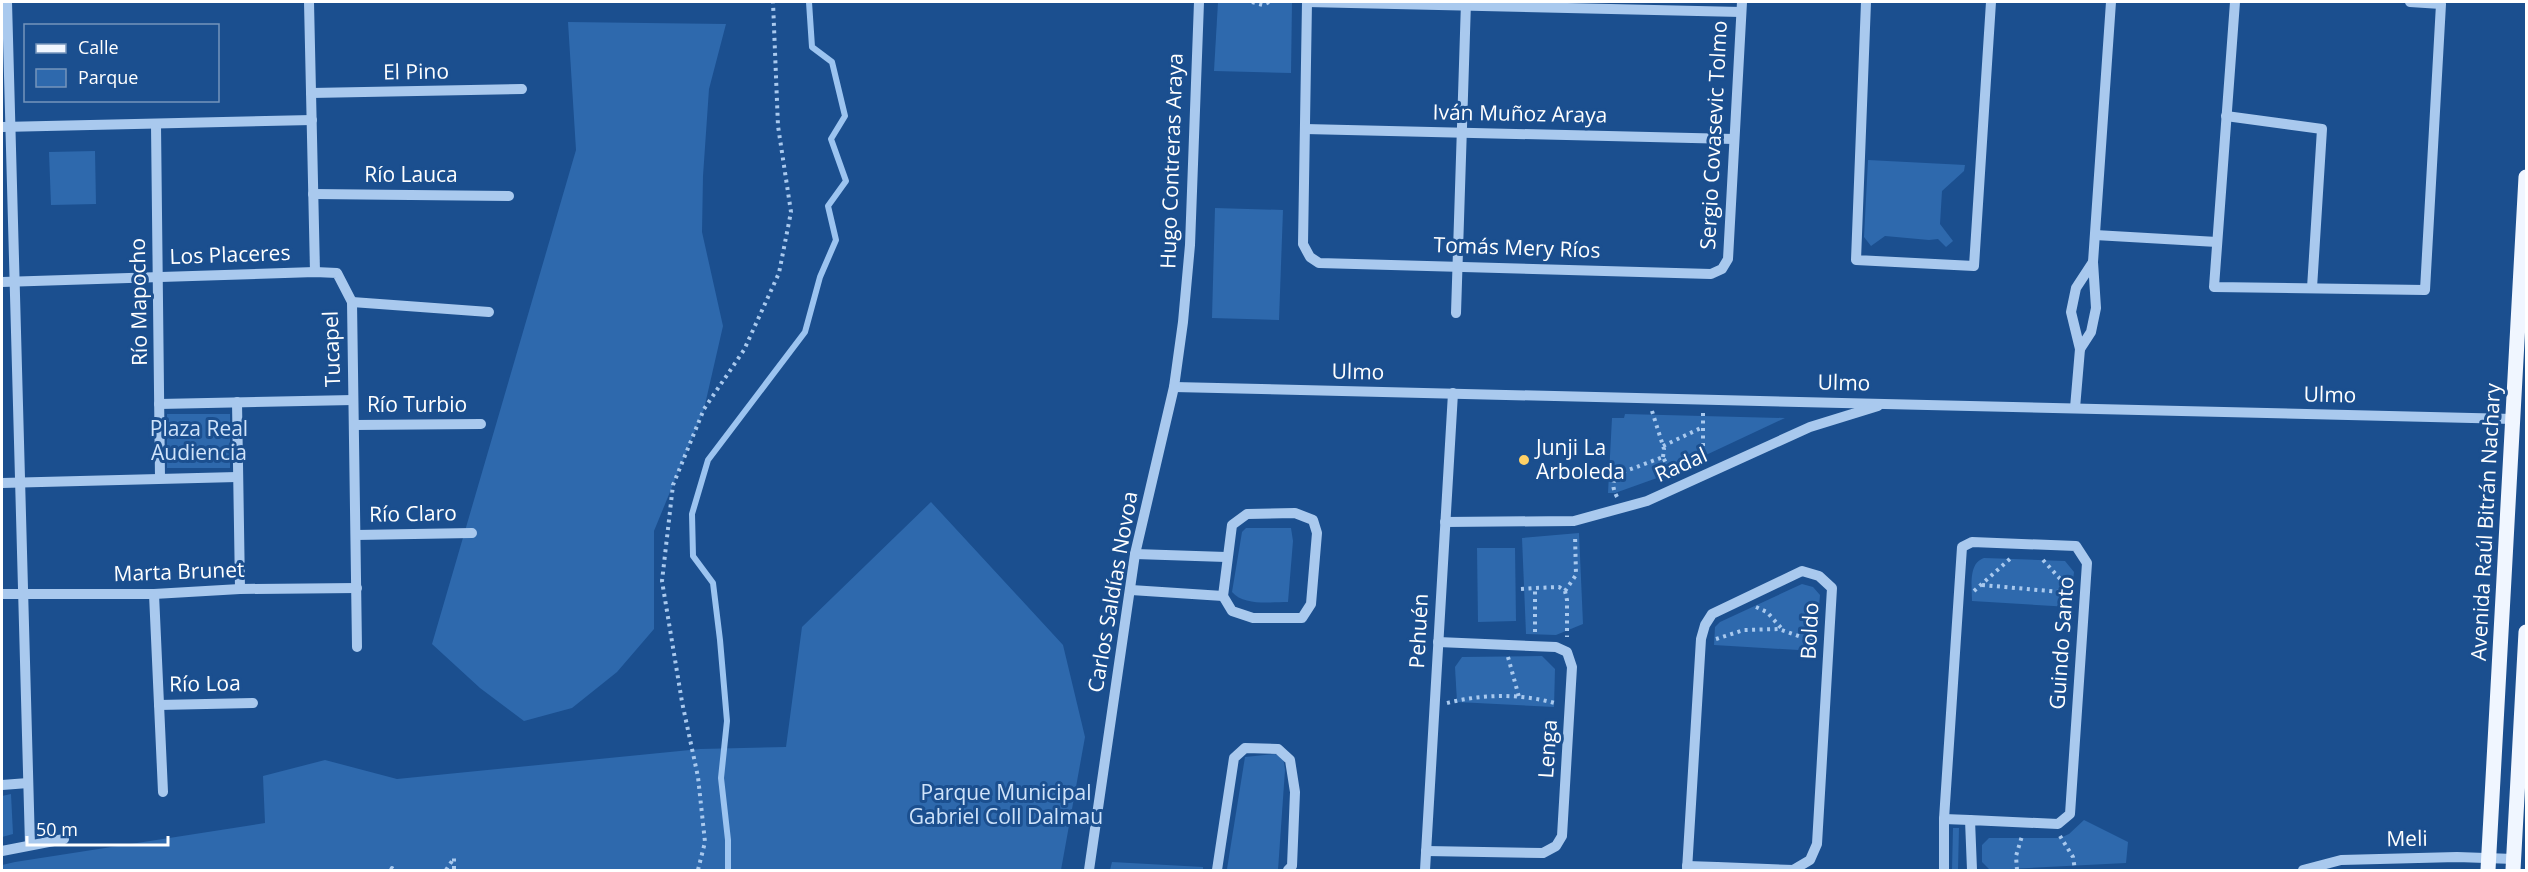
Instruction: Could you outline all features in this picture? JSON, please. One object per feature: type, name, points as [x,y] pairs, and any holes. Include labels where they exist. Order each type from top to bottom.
[{"type":"main road","name":"Avenida Raúl Bitrán Nachary","points":[[2488,864],[2513,419],[2524,275],[2526,177]]},
{"type":"main road","points":[[2513,865],[2526,632]]},
{"type":"street","points":[[8,2],[6,126],[15,281],[30,845]]},
{"type":"street","points":[[309,2],[315,272]]},
{"type":"street","name":"Hugo Contreras Araya","points":[[1184,322],[1190,245],[1199,2]]},
{"type":"street","points":[[1305,129],[1307,2],[1741,7]]},
{"type":"street","points":[[1866,2],[1856,260],[1974,266],[1991,2]]},
{"type":"street","points":[[2080,349],[2091,332],[2096,308],[2093,262],[2111,2]]},
{"type":"street","points":[[2235,2],[2214,287],[2425,290],[2441,4],[2410,2]]},
{"type":"street","points":[[1456,313],[1466,3]]},
{"type":"street","name":"Sergio Covasevic Tolmo","points":[[1722,269],[1728,259],[1741,7]]},
{"type":"street","name":"El Pino","points":[[311,93],[522,89]]},
{"type":"street","points":[[2226,116],[2322,129],[2312,288]]},
{"type":"street","points":[[6,126],[156,125],[312,120]]},
{"type":"street","name":"Río Mapocho","points":[[156,125],[160,478]]},
{"type":"street","name":"Iván Muñoz Araya","points":[[1305,129],[1734,139]]},
{"type":"street","name":"Tomás Mery Ríos","points":[[1305,129],[1303,244],[1310,257],[1319,262],[1711,274],[1722,269]]},
{"type":"street","name":"Río Lauca","points":[[313,194],[509,196]]},
{"type":"street","points":[[2095,235],[2217,242]]},
{"type":"street","points":[[2075,408],[2080,349],[2071,312],[2076,288],[2093,262]]},
{"type":"street","name":"Los Placeres","points":[[2,282],[315,272]]},
{"type":"street","name":"Tucapel","points":[[315,272],[337,273],[352,302],[357,647]]},
{"type":"street","points":[[352,302],[489,312]]},
{"type":"street","name":"Carlos Saldías Novoa","points":[[1089,870],[1135,554],[1174,387],[1184,322]]},
{"type":"street","name":"Ulmo","points":[[1174,387],[2513,419]]},
{"type":"street","name":"Pehuén","points":[[1425,870],[1453,393]]},
{"type":"street","points":[[159,404],[353,400]]},
{"type":"street","points":[[237,402],[240,589]]},
{"type":"street","name":"Radal","points":[[1445,522],[1574,521],[1647,501],[1810,427],[1887,404]]},
{"type":"street","name":"Río Turbio","points":[[354,425],[481,424]]},
{"type":"street","points":[[2,483],[237,477]]},
{"type":"street","points":[[1295,513],[1313,520],[1317,533],[1311,604],[1302,618],[1253,618],[1232,611],[1223,596],[1226,557],[1232,525],[1247,514],[1295,513]]},
{"type":"street","name":"Río Claro","points":[[356,535],[472,533]]},
{"type":"street","name":"Guindo Santo","points":[[1944,870],[1944,819],[1962,547],[1972,542],[2076,546],[2087,562],[2070,814],[2058,824],[2052,823]]},
{"type":"street","points":[[1135,554],[1226,557]]},
{"type":"street","name":"Boldo","points":[[1802,571],[1819,576],[1832,588],[1817,844],[1810,860],[1793,870],[1687,868],[1701,644],[1705,625],[1712,614],[1802,571]]},
{"type":"street","name":"Marta Brunet","points":[[2,594],[154,594],[240,589],[357,588]]},
{"type":"street","points":[[1131,590],[1223,596]]},
{"type":"street","points":[[154,594],[163,792]]},
{"type":"street","points":[[1438,642],[1556,647],[1567,652]]},
{"type":"street","name":"Lenga","points":[[1426,852],[1543,853],[1556,846],[1562,836],[1570,708],[1572,668],[1567,652]]},
{"type":"street","name":"Río Loa","points":[[159,705],[253,703]]},
{"type":"street","points":[[1217,870],[1234,758],[1245,748],[1278,748],[1290,760],[1295,792],[1292,866],[1288,870]]},
{"type":"street","points":[[2,785],[28,783]]},
{"type":"street","points":[[1944,819],[2052,823]]},
{"type":"street","points":[[1970,820],[1972,870]]},
{"type":"street","points":[[2,851],[64,839]]},
{"type":"street","name":"Meli","points":[[2303,870],[2341,860],[2513,865]]},
{"type":"path","points":[[698,870],[705,842],[698,777],[682,702],[662,581],[674,485],[704,409],[744,350],[779,273],[790,212],[778,126],[773,2]]},
{"type":"path","points":[[1252,2],[1263,5],[1269,2]]},
{"type":"path","points":[[1648,398],[1663,446],[1663,457],[1677,488]]},
{"type":"path","points":[[1703,399],[1703,476]]},
{"type":"path","points":[[1663,446],[1703,427]]},
{"type":"path","points":[[1622,508],[1613,488],[1614,479],[1618,474],[1663,457]]},
{"type":"path","points":[[1565,591],[1576,575],[1574,521]]},
{"type":"path","points":[[1958,606],[2028,544],[2084,606]]},
{"type":"path","points":[[1982,585],[2072,593]]},
{"type":"path","points":[[1521,589],[1559,587],[1565,591],[1567,652]]},
{"type":"path","points":[[1534,588],[1536,646]]},
{"type":"path","points":[[1734,603],[1748,604],[1767,612],[1782,630]]},
{"type":"path","points":[[1701,644],[1744,630],[1782,630],[1828,647]]},
{"type":"path","points":[[1506,645],[1520,697]]},
{"type":"path","points":[[1434,706],[1475,697],[1520,697],[1570,708]]},
{"type":"path","points":[[2017,870],[2016,856],[2026,822]]},
{"type":"path","points":[[2052,823],[2073,856],[2075,870]]},
{"type":"path","points":[[446,870],[454,858],[454,870]]},
{"type":"green space","points":[[1218,2],[1292,2],[1291,73],[1214,71]]},
{"type":"green space","points":[[568,22],[726,24],[709,89],[702,232],[723,326],[704,409],[654,531],[654,629],[617,672],[572,708],[524,721],[480,688],[432,644],[576,150]]},
{"type":"green space","points":[[95,151],[96,204],[51,205],[49,152]]},
{"type":"green space","points":[[1868,160],[1965,165],[1964,171],[1942,191],[1940,224],[1953,241],[1946,247],[1938,239],[1885,236],[1871,246],[1864,237]]},
{"type":"green space","points":[[1215,208],[1283,210],[1279,320],[1212,318]]},
{"type":"green space","name":"Plaza Real Audiencia","points":[[167,414],[230,414],[230,468],[167,468]]},
{"type":"green space","points":[[1625,414],[1785,418],[1657,478],[1615,493],[1608,493],[1612,418],[1624,418]]},
{"type":"green space","name":"Parque Municipal Gabriel Coll Dalmau","points":[[931,502],[1063,645],[1085,737],[1061,870],[2,870],[2,865],[15,862],[265,823],[263,776],[325,760],[397,779],[700,749],[786,747],[802,627]]},
{"type":"green space","points":[[1246,528],[1291,528],[1293,541],[1288,602],[1250,601],[1232,592],[1242,532]]},
{"type":"green space","points":[[1579,533],[1583,624],[1556,635],[1526,634],[1522,538]]},
{"type":"green space","points":[[1477,548],[1515,548],[1516,621],[1478,622]]},
{"type":"green space","points":[[1984,558],[2065,561],[2074,572],[2070,607],[1972,601],[1973,570],[1975,565]]},
{"type":"green space","points":[[1802,584],[1813,587],[1820,595],[1815,651],[1714,645],[1715,627],[1720,622]]},
{"type":"green space","points":[[1542,656],[1555,669],[1554,707],[1457,702],[1455,667],[1462,657]]},
{"type":"green space","points":[[1275,754],[1283,757],[1285,770],[1278,870],[1227,869],[1245,757]]},
{"type":"green space","points":[[11,794],[13,834],[2,837],[2,796]]},
{"type":"green space","points":[[2084,820],[2128,842],[2126,863],[1990,870],[1982,862],[1982,845],[1989,838],[2060,838],[2069,834]]},
{"type":"green space","points":[[1953,828],[1959,828],[1958,870],[1952,870]]},
{"type":"green space","points":[[1112,862],[1203,867],[1203,870],[1110,870]]},
{"type":"waterway","points":[[728,870],[728,840],[721,778],[727,721],[720,640],[713,583],[693,556],[692,514],[708,460],[805,332],[820,277],[836,240],[828,206],[846,181],[831,139],[845,116],[832,62],[812,47],[809,2]]},
{"type":"place","name":"Junji La Arboleda","points":[[1524,460]]}]
